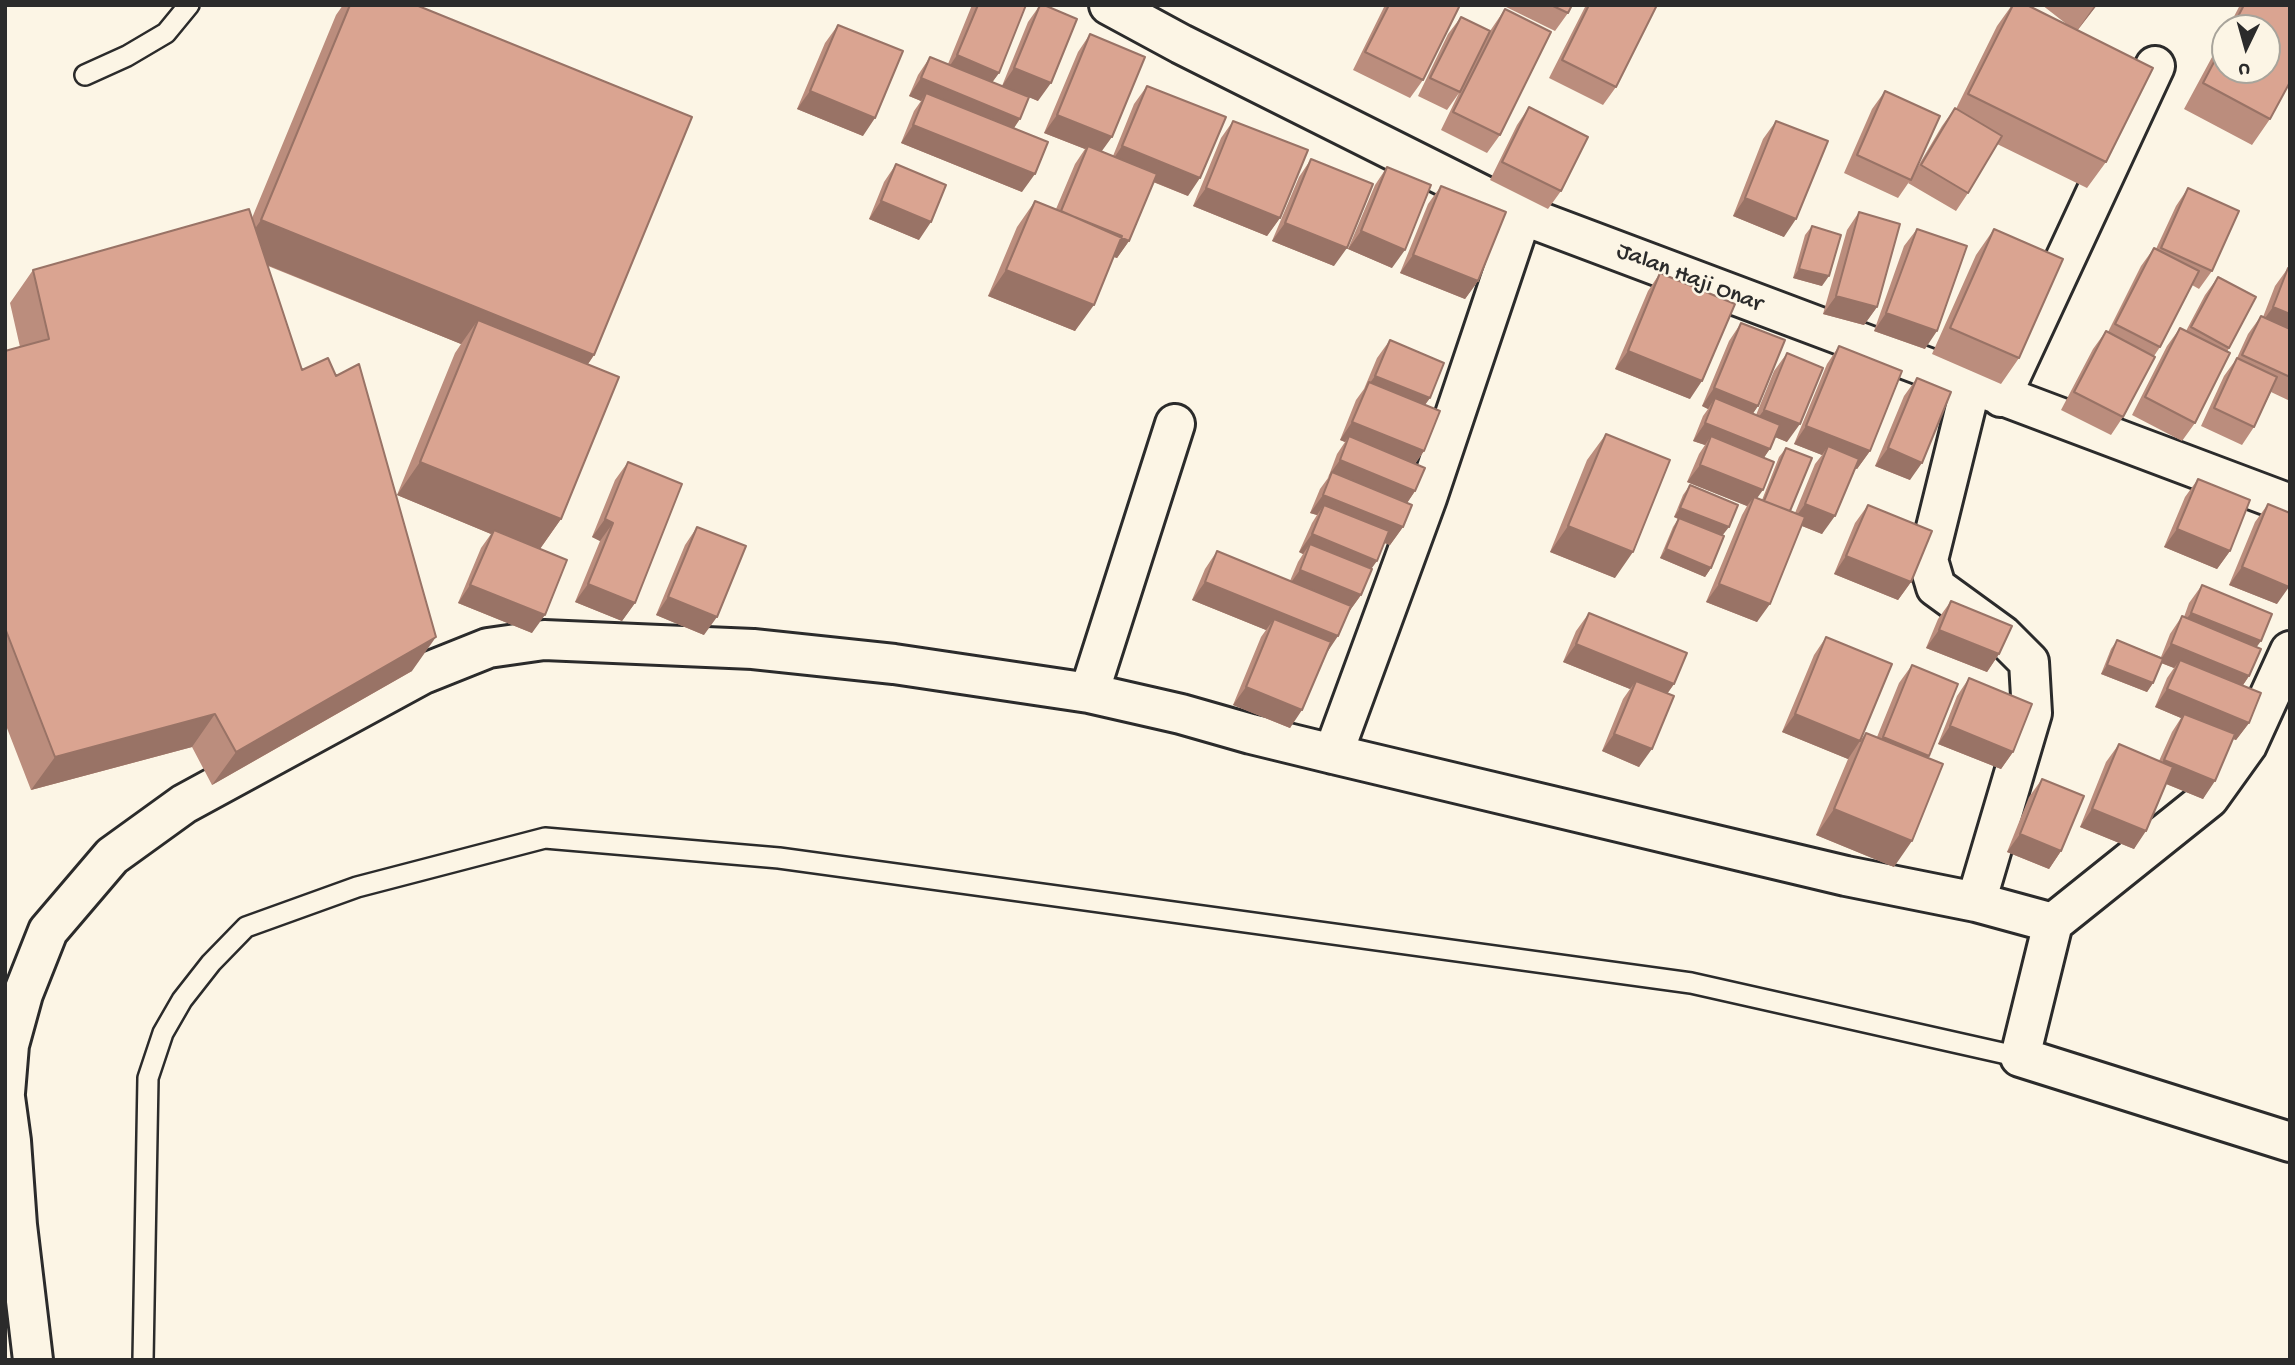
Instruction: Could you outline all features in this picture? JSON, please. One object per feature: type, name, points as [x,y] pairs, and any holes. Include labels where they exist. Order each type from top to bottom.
[{"type":"street","name":"Jalan Haji Onar","points":[[1109,5],[1181,44],[1522,215],[1986,392],[2290,504]]},
{"type":"street","points":[[1976,902],[2032,713],[2029,662],[2002,635],[1936,587],[1928,560],[1986,392],[2155,66]]},
{"type":"street","points":[[1333,754],[1427,498],[1522,215]]},
{"type":"street","points":[[1089,693],[1175,424]]},
{"type":"street","points":[[33,1360],[16,1225],[12,1141],[5,1095],[13,1032],[23,994],[48,930],[112,856],[184,804],[423,674],[488,648],[544,640],[753,649],[894,664],[1089,693],[1333,754],[1846,876],[1976,902],[2053,923]]},
{"type":"street","points":[[2290,651],[2247,745],[2209,798],[2053,923],[2020,1057],[2290,1142]]},
{"type":"lane","points":[[85,75],[127,56],[166,33],[189,5]]},
{"type":"lane","points":[[143,1360],[148,1077],[163,1033],[182,1000],[211,963],[246,927],[357,887],[545,838],[779,858],[1691,983],[2020,1057]]},
{"type":"building","points":[[350,5],[416,5],[692,117],[594,355],[261,220]]},
{"type":"building","points":[[978,5],[1026,5],[999,73],[957,55]]},
{"type":"building","points":[[1040,5],[1077,19],[1051,83],[1014,68]]},
{"type":"building","points":[[1389,5],[1460,5],[1423,80],[1365,52]]},
{"type":"building","points":[[1551,5],[1572,5],[1568,13]]},
{"type":"building","points":[[1589,5],[1656,7],[1616,87],[1562,60]]},
{"type":"building","points":[[2013,5],[2027,5],[2153,68],[2106,162],[1968,94]]},
{"type":"building","points":[[2244,5],[2290,5],[2290,82],[2270,119],[2203,83],[2211,68],[2211,84],[2281,84],[2281,14],[2239,14]]},
{"type":"building","points":[[1505,9],[1551,32],[1500,135],[1453,112]]},
{"type":"building","points":[[1461,17],[1490,31],[1460,92],[1430,78]]},
{"type":"building","points":[[838,25],[903,51],[875,118],[810,91]]},
{"type":"building","points":[[1090,34],[1145,57],[1112,137],[1057,115]]},
{"type":"building","points":[[930,57],[1029,97],[1020,119],[921,78]]},
{"type":"building","points":[[1147,86],[1226,117],[1200,178],[1122,146]]},
{"type":"building","points":[[1885,91],[1940,116],[1911,180],[1857,155]]},
{"type":"building","points":[[926,93],[1048,142],[1035,174],[913,125]]},
{"type":"building","points":[[1529,107],[1588,137],[1561,191],[1502,162]]},
{"type":"building","points":[[1955,108],[2002,136],[1968,193],[1921,165]]},
{"type":"building","points":[[1233,121],[1308,150],[1280,218],[1206,188]]},
{"type":"building","points":[[1776,121],[1828,141],[1796,219],[1745,198]]},
{"type":"building","points":[[1088,146],[1157,174],[1129,241],[1061,211]]},
{"type":"building","points":[[1311,159],[1373,184],[1347,248],[1285,223]]},
{"type":"building","points":[[896,164],[946,185],[931,222],[881,201]]},
{"type":"building","points":[[1387,167],[1431,185],[1405,250],[1361,231]]},
{"type":"building","points":[[1441,186],[1506,212],[1478,281],[1413,255]]},
{"type":"building","points":[[2188,188],[2239,211],[2212,271],[2161,248]]},
{"type":"building","points":[[1035,201],[1122,236],[1094,305],[1006,270]]},
{"type":"building","points":[[249,209],[302,370],[328,358],[336,376],[359,364],[436,637],[236,752],[215,714],[55,757],[5,628],[5,351],[49,339],[33,270]]},
{"type":"building","points":[[1859,212],[1900,224],[1877,307],[1836,296]]},
{"type":"building","points":[[1812,226],[1841,235],[1829,276],[1799,269]]},
{"type":"building","points":[[1917,229],[1967,246],[1937,331],[1886,313]]},
{"type":"building","points":[[1994,229],[2063,259],[2019,358],[1950,328]]},
{"type":"building","points":[[2154,248],[2199,271],[2160,347],[2115,324]]},
{"type":"building","points":[[2288,268],[2290,269],[2290,314],[2273,307]]},
{"type":"building","points":[[1660,273],[1735,304],[1702,381],[1628,351]]},
{"type":"building","points":[[2218,277],[2256,297],[2229,348],[2191,327]]},
{"type":"building","points":[[2261,316],[2290,329],[2290,377],[2242,355]]},
{"type":"building","points":[[478,320],[619,377],[561,519],[420,462]]},
{"type":"building","points":[[1741,323],[1785,340],[1758,406],[1714,388]]},
{"type":"building","points":[[2180,328],[2230,353],[2195,423],[2145,397]]},
{"type":"building","points":[[2106,331],[2155,357],[2123,417],[2074,392]]},
{"type":"building","points":[[1390,340],[1444,363],[1430,398],[1375,376]]},
{"type":"building","points":[[1839,346],[1902,371],[1870,451],[1806,426]]},
{"type":"building","points":[[1787,353],[1823,368],[1800,424],[1764,410]]},
{"type":"building","points":[[2237,358],[2277,377],[2254,427],[2214,408]]},
{"type":"building","points":[[1917,378],[1951,392],[1922,463],[1888,448]]},
{"type":"building","points":[[1369,382],[1440,411],[1424,451],[1352,422]]},
{"type":"building","points":[[1715,398],[1780,425],[1770,449],[1705,423]]},
{"type":"building","points":[[1606,434],[1670,460],[1633,552],[1568,526]]},
{"type":"building","points":[[1349,436],[1425,468],[1415,491],[1340,460]]},
{"type":"building","points":[[1711,436],[1774,462],[1763,490],[1700,465]]},
{"type":"building","points":[[1828,446],[1859,459],[1835,516],[1805,504]]},
{"type":"building","points":[[1786,448],[1812,458],[1790,511],[1764,501]]},
{"type":"building","points":[[628,462],[682,484],[635,603],[588,584],[613,523],[605,519]]},
{"type":"building","points":[[1332,472],[1412,505],[1403,527],[1323,495]]},
{"type":"building","points":[[2198,479],[2250,500],[2230,551],[2177,529]]},
{"type":"building","points":[[1690,485],[1738,505],[1729,527],[1680,508]]},
{"type":"building","points":[[1754,497],[1805,517],[1770,604],[1719,584]]},
{"type":"building","points":[[2268,504],[2290,513],[2289,587],[2242,567]]},
{"type":"building","points":[[1324,505],[1389,531],[1377,561],[1312,534]]},
{"type":"building","points":[[1868,505],[1932,531],[1911,582],[1846,556]]},
{"type":"building","points":[[1679,518],[1724,536],[1711,568],[1666,549]]},
{"type":"building","points":[[697,527],[746,546],[717,617],[668,597]]},
{"type":"building","points":[[494,530],[567,560],[545,615],[470,585]]},
{"type":"building","points":[[1310,544],[1372,569],[1361,595],[1300,570]]},
{"type":"building","points":[[1217,551],[1351,606],[1338,636],[1205,582]]},
{"type":"building","points":[[2202,585],[2272,614],[2261,641],[2191,613]]},
{"type":"building","points":[[1951,601],[2012,626],[1999,654],[1939,630]]},
{"type":"building","points":[[1589,613],[1687,653],[1674,684],[1576,644]]},
{"type":"building","points":[[2182,616],[2261,649],[2249,676],[2171,644]]},
{"type":"building","points":[[1274,619],[1331,642],[1302,710],[1246,687]]},
{"type":"building","points":[[1826,637],[1892,664],[1860,741],[1795,714]]},
{"type":"building","points":[[2117,640],[2163,659],[2153,683],[2107,665]]},
{"type":"building","points":[[2180,660],[2261,693],[2249,723],[2167,689]]},
{"type":"building","points":[[1912,665],[1958,684],[1929,756],[1883,737]]},
{"type":"building","points":[[1969,678],[2032,704],[2013,752],[1950,726]]},
{"type":"building","points":[[1636,681],[1674,696],[1652,749],[1614,734]]},
{"type":"building","points":[[2184,714],[2235,734],[2215,781],[2164,760]]},
{"type":"building","points":[[1866,733],[1943,764],[1912,841],[1834,809]]},
{"type":"building","points":[[2119,744],[2173,767],[2146,831],[2092,809]]},
{"type":"building","points":[[2042,779],[2084,796],[2061,851],[2020,834]]}]
